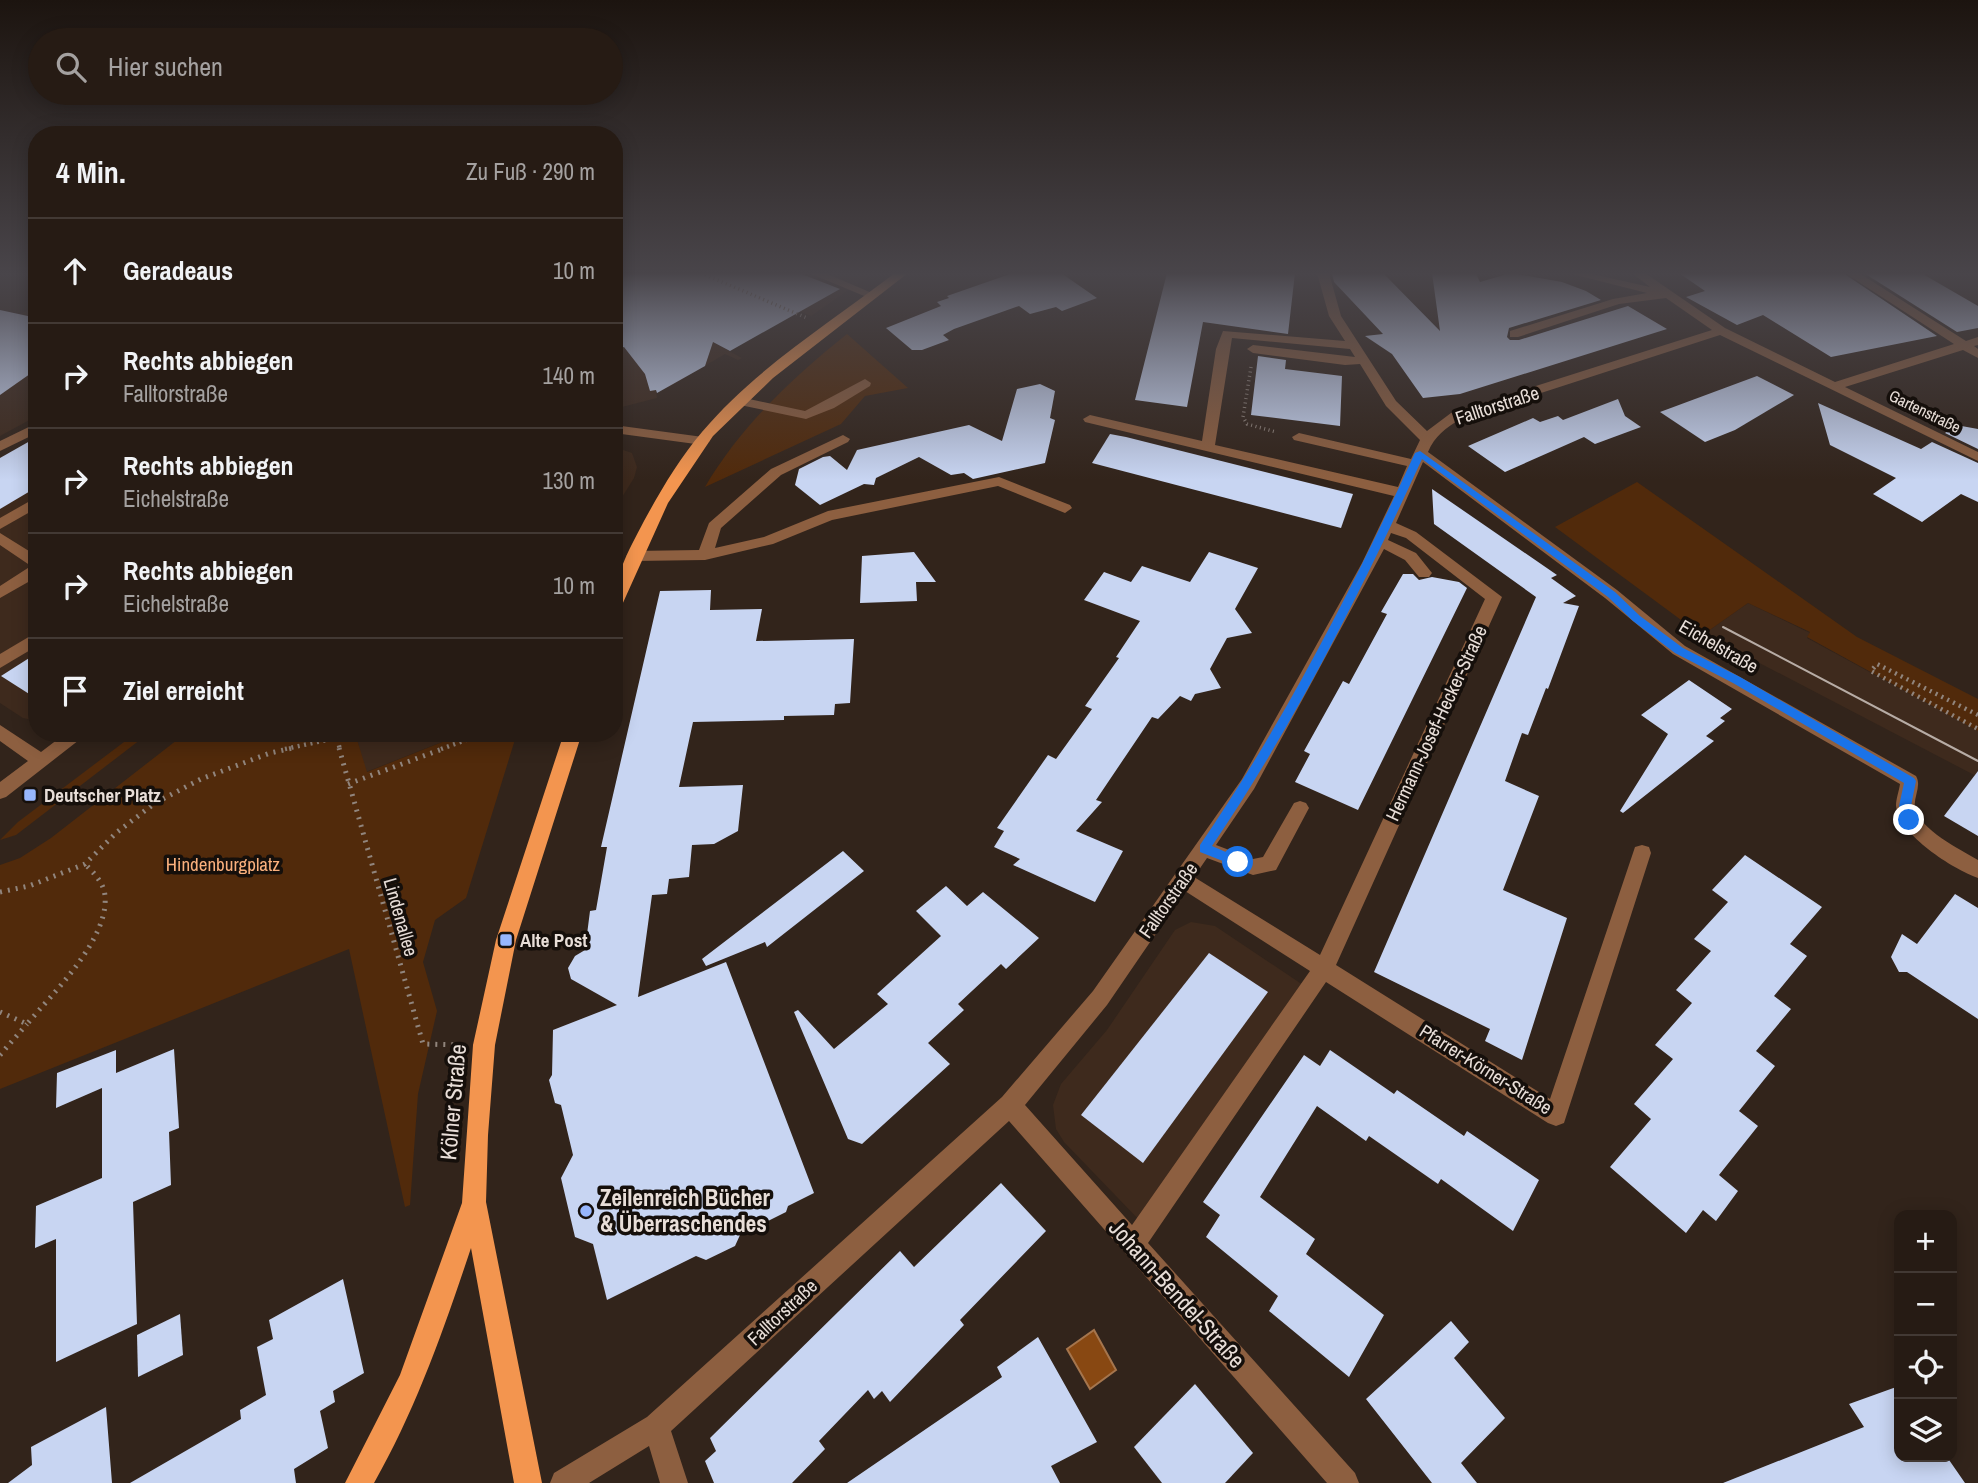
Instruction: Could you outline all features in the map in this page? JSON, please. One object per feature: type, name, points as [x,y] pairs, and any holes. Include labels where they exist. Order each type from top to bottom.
[{"type":"main road","points":[[623,574],[672,485],[703,441],[740,401],[813,342]]},
{"type":"main road","name":"Kölner Straße","points":[[528,1483],[474,1202],[484,1045],[506,940],[570,742]]},
{"type":"main road","points":[[359,1483],[402,1400],[430,1331],[474,1202]]},
{"type":"street","points":[[1208,448],[1224,342]]},
{"type":"street","points":[[1314,342],[1354,346]]},
{"type":"street","name":"Eichelstraße","points":[[1352,342],[1391,402],[1418,457],[1611,594],[1679,650],[1910,781],[1905,806],[1909,820],[1926,836],[1978,870]]},
{"type":"street","name":"Falltorstraße","points":[[564,1483],[656,1426],[1010,1105],[1100,998],[1248,784],[1382,534],[1418,457],[1438,427],[1456,416],[1686,342]]},
{"type":"street","name":"Gartenstraße","points":[[1744,342],[1978,457]]},
{"type":"street","points":[[1959,342],[1978,354]]},
{"type":"street","points":[[1834,386],[1973,342]]},
{"type":"street","points":[[1253,349],[1345,361],[1363,360]]},
{"type":"street","points":[[740,401],[806,415],[829,405],[865,383]]},
{"type":"street","points":[[1090,419],[1402,493]]},
{"type":"street","points":[[623,428],[703,441]]},
{"type":"street","points":[[0,447],[28,432]]},
{"type":"street","points":[[705,555],[714,526],[776,472],[843,439]]},
{"type":"street","points":[[1299,442],[1418,457]]},
{"type":"street","points":[[634,556],[705,555],[768,541],[828,516],[999,481],[1065,508]]},
{"type":"street","points":[[0,524],[28,507]]},
{"type":"street","points":[[1382,534],[1416,560],[1424,573]]},
{"type":"street","name":"Hermann-Josef-Hecker-Straße","points":[[1324,968],[1494,597],[1411,535],[1382,534]]},
{"type":"street","points":[[0,538],[28,557]]},
{"type":"street","points":[[0,593],[28,576]]},
{"type":"street","points":[[0,662],[28,644]]},
{"type":"street","points":[[0,732],[41,761]]},
{"type":"street","points":[[0,792],[67,742]]},
{"type":"street","points":[[1204,849],[1253,867],[1269,864],[1300,808]]},
{"type":"street","name":"Pfarrer-Körner-Straße","points":[[1183,880],[1556,1115],[1642,853]]},
{"type":"street","points":[[1133,1244],[1324,968]]},
{"type":"street","name":"Johann-Bendel-Straße","points":[[1010,1105],[1345,1483]]},
{"type":"street","points":[[656,1426],[674,1483]]},
{"type":"path","points":[[1258,363],[1250,368],[1243,417],[1247,424],[1277,432]]},
{"type":"path","points":[[1865,678],[1877,664],[1978,715]]},
{"type":"path","points":[[1871,671],[1978,729]]},
{"type":"path","points":[[0,892],[29,886],[85,864],[116,833],[155,803],[201,779],[270,753],[313,742]]},
{"type":"path","name":"Lindenallee","points":[[338,742],[423,1044],[484,1045]]},
{"type":"path","points":[[348,784],[461,742]]},
{"type":"path","points":[[0,1055],[85,950],[101,920],[105,897],[100,880],[85,864]]},
{"type":"path","points":[[0,1013],[27,1024]]},
{"type":"shaded area","points":[[0,342],[28,342],[28,421],[0,436]]},
{"type":"shaded area","points":[[623,342],[713,342],[742,358],[738,360],[725,354],[669,387],[656,389],[657,398],[623,407]]},
{"type":"shaded area","points":[[28,442],[28,719],[0,703],[0,458]]},
{"type":"shaded area","points":[[623,450],[632,453],[637,467],[634,478],[623,496]]},
{"type":"shaded area","points":[[1748,603],[1810,633],[1807,638],[1978,731],[1978,777],[1704,634]]},
{"type":"shaded area","points":[[358,742],[442,742],[366,772]]},
{"type":"shaded area","points":[[1191,922],[1215,926],[1309,989],[1143,1224],[1064,1142],[1056,1129],[1053,1105],[1061,1084],[1107,1030],[1175,930]]},
{"type":"shaded area","points":[[1094,1330],[1116,1370],[1090,1389],[1067,1349]]},
{"type":"green space","points":[[837,342],[856,342],[908,388],[865,396],[841,424],[705,487],[751,424],[807,368]]},
{"type":"green space","points":[[1637,482],[1857,637],[1978,699],[1978,731],[1807,637],[1810,632],[1748,603],[1704,634],[1692,628],[1555,527]]},
{"type":"green space","points":[[124,742],[137,742],[16,835],[0,840],[18,822]]},
{"type":"green space","name":"Hindenburgplatz","points":[[174,742],[358,742],[367,772],[442,742],[514,742],[466,898],[435,920],[423,962],[437,1011],[418,1094],[410,1205],[405,1207],[349,949],[0,1089],[0,865],[20,858],[51,838]]},
{"type":"building","points":[[0,342],[28,342],[28,375],[0,395]]},
{"type":"building","points":[[623,342],[713,342],[705,366],[657,393],[656,390],[650,391],[645,374]]},
{"type":"building","points":[[713,342],[746,342],[730,351]]},
{"type":"building","points":[[903,342],[943,342],[922,350],[912,350]]},
{"type":"building","points":[[1150,342],[1199,342],[1187,407],[1135,400]]},
{"type":"building","points":[[1374,342],[1625,342],[1460,394],[1423,398],[1392,354]]},
{"type":"building","points":[[1807,342],[1906,342],[1831,357]]},
{"type":"building","points":[[1258,356],[1286,360],[1285,369],[1342,376],[1340,426],[1251,415]]},
{"type":"building","points":[[1757,376],[1794,395],[1735,430],[1705,442],[1660,412]]},
{"type":"building","points":[[1040,384],[1055,391],[1050,418],[1055,420],[1045,463],[973,479],[964,473],[951,475],[919,457],[876,478],[874,485],[864,484],[820,505],[795,485],[799,469],[823,457],[830,456],[847,470],[857,450],[969,425],[1002,441],[1017,389]]},
{"type":"building","points":[[1618,399],[1625,416],[1641,427],[1595,444],[1584,437],[1505,472],[1468,446],[1533,418],[1540,422],[1558,416],[1563,420]]},
{"type":"building","points":[[1818,403],[1921,449],[1932,442],[1978,463],[1978,502],[1961,494],[1922,522],[1873,494],[1896,478],[1830,445]]},
{"type":"building","points":[[1956,425],[1978,429],[1978,449],[1945,433]]},
{"type":"building","points":[[1110,434],[1353,494],[1341,528],[1092,463]]},
{"type":"building","points":[[28,442],[28,492],[0,509],[0,458]]},
{"type":"building","points":[[1432,489],[1557,575],[1551,578],[1576,596],[1563,603],[1579,606],[1548,689],[1546,688],[1528,735],[1522,733],[1505,781],[1539,796],[1503,890],[1567,918],[1522,1060],[1485,1041],[1490,1029],[1374,972],[1536,597],[1434,524]]},
{"type":"building","points":[[914,552],[936,582],[916,582],[917,601],[860,603],[862,556]]},
{"type":"building","points":[[1209,552],[1258,568],[1235,609],[1252,633],[1227,638],[1210,669],[1221,688],[1195,694],[1191,701],[1180,696],[1158,719],[1152,717],[1096,800],[1102,802],[1076,831],[1123,851],[1095,902],[1013,865],[1020,859],[994,847],[1004,831],[997,828],[1048,755],[1056,759],[1092,709],[1085,706],[1119,658],[1116,657],[1140,621],[1084,600],[1104,572],[1131,582],[1142,566],[1190,582]]},
{"type":"building","points":[[1403,574],[1413,574],[1419,580],[1432,577],[1459,582],[1467,588],[1358,810],[1295,782],[1310,754],[1304,751],[1343,681],[1349,684],[1387,614],[1381,612]]},
{"type":"building","points":[[711,590],[710,610],[762,609],[756,641],[854,639],[850,703],[835,704],[834,715],[784,716],[784,720],[693,722],[679,787],[743,785],[738,831],[714,844],[692,845],[689,877],[669,879],[667,894],[652,895],[638,997],[726,962],[814,1193],[788,1206],[786,1212],[740,1235],[735,1246],[706,1260],[696,1256],[607,1300],[593,1244],[575,1237],[561,1178],[573,1155],[561,1105],[555,1103],[549,1080],[552,1075],[553,1030],[617,1005],[571,979],[568,968],[575,956],[585,950],[590,911],[596,910],[607,847],[601,847],[660,591]]},
{"type":"building","points":[[28,659],[28,693],[1,676]]},
{"type":"building","points":[[1689,680],[1732,709],[1720,718],[1725,721],[1706,736],[1714,741],[1623,813],[1620,811],[1668,734],[1641,715]]},
{"type":"building","points":[[1978,771],[1978,836],[1944,816]]},
{"type":"building","points":[[843,851],[864,871],[767,947],[765,942],[706,966],[702,959]]},
{"type":"building","points":[[1745,855],[1822,907],[1790,944],[1807,956],[1774,996],[1791,1009],[1756,1051],[1775,1066],[1739,1111],[1758,1126],[1719,1175],[1738,1191],[1716,1221],[1703,1210],[1686,1233],[1610,1167],[1651,1119],[1634,1104],[1673,1059],[1655,1045],[1692,1003],[1676,990],[1711,951],[1694,939],[1728,902],[1712,890]]},
{"type":"building","points":[[946,886],[967,906],[983,892],[1039,938],[1006,969],[1001,964],[958,1004],[964,1010],[928,1043],[950,1064],[862,1144],[848,1139],[794,1012],[798,1010],[834,1049],[888,1004],[877,994],[941,936],[916,911]]},
{"type":"building","points":[[1955,894],[1978,908],[1978,1019],[1907,972],[1899,972],[1891,957],[1902,934],[1917,944]]},
{"type":"building","points":[[1209,953],[1268,992],[1143,1163],[1081,1115]]},
{"type":"building","points":[[174,1049],[179,1128],[169,1132],[171,1185],[133,1202],[137,1324],[56,1362],[56,1239],[35,1248],[36,1206],[102,1178],[102,1088],[56,1108],[57,1073],[116,1050],[116,1073]]},
{"type":"building","points":[[1330,1050],[1394,1094],[1397,1090],[1464,1136],[1467,1131],[1539,1180],[1513,1231],[1441,1179],[1438,1184],[1369,1136],[1366,1141],[1317,1106],[1260,1197],[1315,1239],[1306,1254],[1384,1315],[1349,1377],[1269,1311],[1278,1296],[1206,1237],[1220,1215],[1203,1202],[1304,1055],[1320,1066]]},
{"type":"building","points":[[1001,1183],[1046,1231],[960,1320],[964,1325],[890,1402],[882,1391],[874,1399],[868,1390],[819,1441],[825,1449],[792,1483],[714,1483],[705,1461],[716,1451],[710,1438],[900,1251],[914,1267]]},
{"type":"building","points":[[343,1279],[364,1373],[333,1391],[335,1402],[320,1411],[328,1448],[294,1469],[296,1483],[130,1483],[241,1419],[240,1410],[266,1395],[257,1347],[273,1339],[269,1320]]},
{"type":"building","points":[[180,1314],[183,1355],[138,1377],[137,1335]]},
{"type":"building","points":[[1451,1321],[1469,1342],[1454,1358],[1505,1418],[1461,1463],[1477,1483],[1432,1483],[1366,1399]]},
{"type":"building","points":[[1038,1337],[1097,1442],[1051,1466],[1060,1483],[847,1483],[1002,1377],[997,1367]]},
{"type":"building","points":[[1195,1384],[1253,1453],[1225,1483],[1162,1483],[1134,1447]]},
{"type":"building","points":[[1894,1388],[1894,1462],[1950,1462],[1965,1483],[1723,1483],[1864,1427],[1849,1404]]},
{"type":"building","points":[[106,1407],[112,1483],[8,1483],[32,1465],[31,1447]]},
{"type":"tram line","points":[[1723,627],[1978,761]]},
{"type":"place","name":"Deutscher Platz","points":[[30,795]]},
{"type":"place","name":"Alte Post","points":[[506,940]]},
{"type":"place","name":"Zeilenreich Bücher & Überraschendes","points":[[586,1211]]},
{"type":"route","points":[[1238,862],[1204,849],[1248,784],[1370,563],[1420,453],[1611,594],[1657,635],[1679,650],[1910,781],[1905,806],[1909,820]]}]
